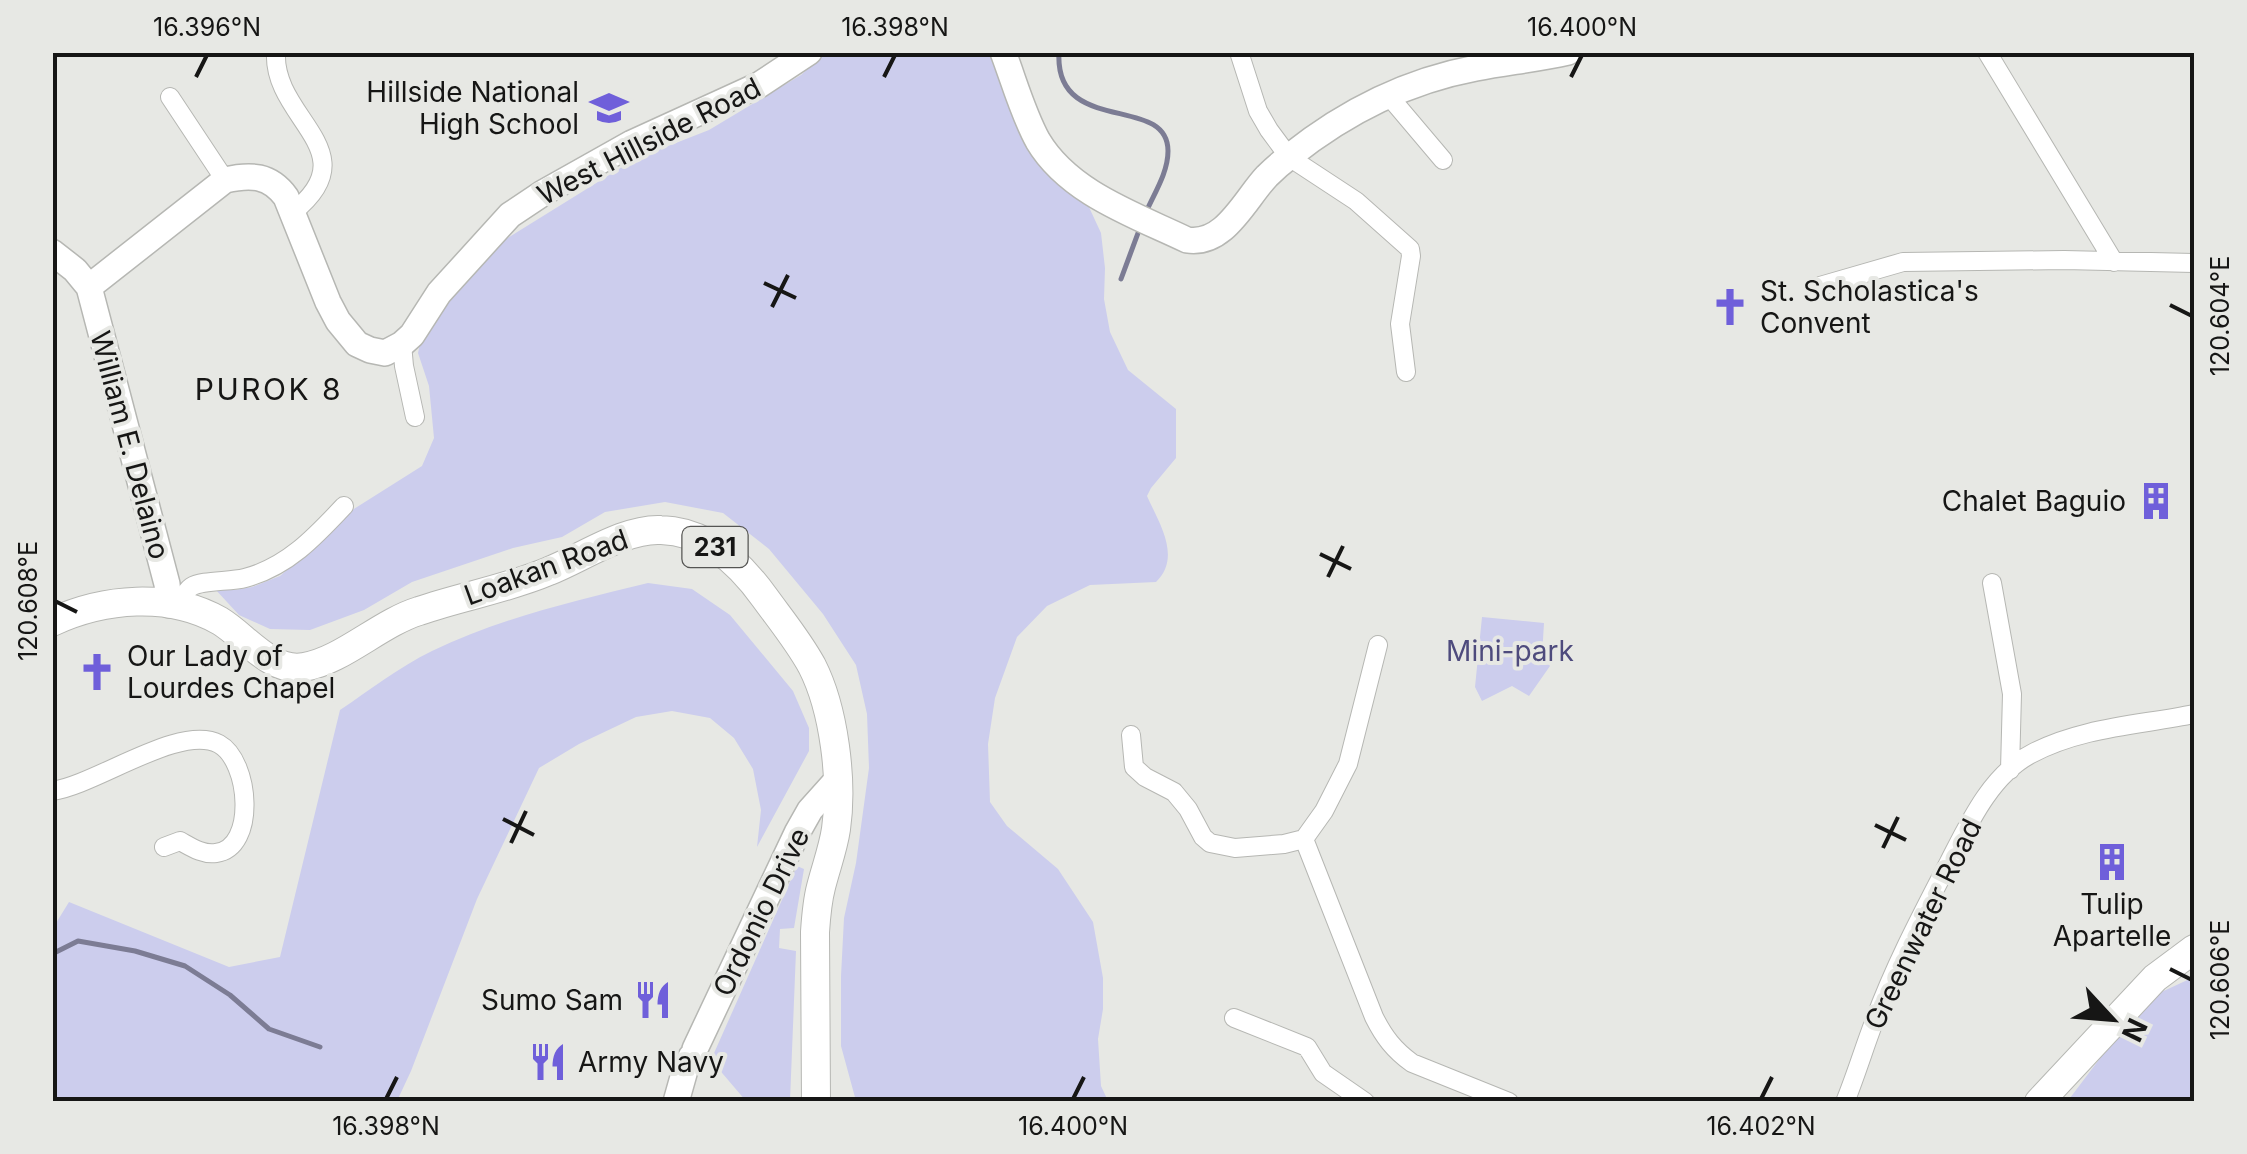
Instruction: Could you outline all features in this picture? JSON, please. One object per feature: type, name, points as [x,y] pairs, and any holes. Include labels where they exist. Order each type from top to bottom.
[{"type":"main road","name":"Loakan Road","points":[[52,622],[106,604],[138,601],[174,606],[216,619],[282,664],[308,667],[415,612],[536,576],[640,532],[660,529],[705,540],[740,567],[794,638],[812,666],[830,715],[835,744],[836,825],[817,904],[816,1102]]},
{"type":"main road","points":[[2039,1102],[2155,978],[2194,949]]},
{"type":"street","points":[[276,52],[284,91],[324,158],[320,184],[293,212]]},
{"type":"street","name":"West Hillside Road","points":[[402,344],[439,293],[510,214],[632,143],[759,86],[809,52]]},
{"type":"street","points":[[1003,52],[1029,122],[1050,158],[1064,173],[1142,219],[1187,240],[1203,240],[1226,226],[1288,157],[1328,126],[1388,95],[1476,68],[1568,52]]},
{"type":"street","points":[[1239,52],[1258,111],[1288,157],[1356,201],[1410,249],[1400,324],[1406,372]]},
{"type":"street","points":[[1987,52],[2114,262]]},
{"type":"street","points":[[1388,95],[1443,160]]},
{"type":"street","points":[[170,98],[225,180]]},
{"type":"street","points":[[52,252],[75,270],[88,287],[225,180],[249,175],[270,181],[279,187],[293,212],[328,302],[346,332],[370,350],[385,353],[402,344],[415,416]]},
{"type":"street","points":[[1820,286],[1903,262],[2194,263]]},
{"type":"street","name":"William E. Delaino","points":[[88,287],[174,606]]},
{"type":"street","points":[[174,606],[194,585],[243,578],[280,562],[309,542],[344,506]]},
{"type":"street","points":[[1992,582],[2012,694],[2010,770]]},
{"type":"street","points":[[1131,735],[1134,766],[1145,777],[1174,792],[1210,843],[1235,848],[1304,839],[1324,811],[1348,764],[1378,645]]},
{"type":"street","name":"Greenwater Road","points":[[1846,1102],[1874,1020],[1922,914],[1993,787],[2026,756],[2046,746],[2113,727],[2194,714]]},
{"type":"street","points":[[52,791],[64,790],[176,743],[207,740],[222,745],[242,775],[244,812],[238,834],[218,854],[202,852],[180,841],[164,847]]},
{"type":"street","name":"Ordonio Drive","points":[[676,1102],[685,1070],[798,833],[810,810],[836,781]]},
{"type":"street","points":[[1304,839],[1385,1038],[1412,1062],[1509,1102]]},
{"type":"street","points":[[1234,1018],[1307,1047],[1322,1074],[1365,1102]]},
{"type":"green space","points":[[825,53],[993,53],[1055,171],[1088,205],[1101,233],[1110,332],[1128,370],[1176,409],[1176,458],[1147,496],[1166,540],[1164,572],[1156,582],[1090,585],[1047,606],[1017,637],[995,698],[988,744],[990,802],[1007,826],[1058,869],[1093,922],[1103,978],[1098,1039],[1101,1086],[1108,1101],[856,1101],[841,1046],[841,976],[844,918],[869,768],[867,714],[856,665],[823,614],[769,549],[723,513],[665,502],[605,512],[562,537],[513,548],[412,582],[364,610],[310,630],[270,629],[239,615],[215,589],[252,587],[280,576],[338,519],[422,466],[434,438],[429,386],[418,353],[424,324],[490,249],[635,159],[709,130],[801,75]]},
{"type":"green space","points":[[648,583],[692,589],[730,615],[793,691],[809,728],[809,751],[757,847],[761,810],[753,769],[734,738],[710,718],[672,711],[636,717],[539,768],[477,899],[397,1101],[53,1101],[53,928],[69,902],[229,967],[280,957],[340,710],[408,664],[458,639],[538,611]]},
{"type":"green space","name":"Mini-park","points":[[1482,617],[1544,623],[1542,656],[1550,666],[1529,696],[1512,686],[1482,701],[1475,687]]},
{"type":"green space","points":[[797,866],[804,869],[794,928],[780,929],[779,948],[796,951],[790,1101],[746,1101],[711,1060]]},
{"type":"green space","points":[[2194,977],[2194,1101],[2067,1102],[2144,1000]]},
{"type":"waterway","points":[[1059,52],[1062,78],[1074,95],[1091,105],[1150,123],[1163,134],[1168,151],[1166,167],[1147,210]]},
{"type":"waterway","points":[[1121,279],[1141,225]]},
{"type":"waterway","points":[[52,954],[78,941],[135,951],[185,966],[230,995],[269,1029],[320,1047]]},
{"type":"place","name":"Hillside National High School","points":[[609,108]]},
{"type":"place","name":"St. Scholastica's Convent","points":[[1730,307]]},
{"type":"place","name":"Chalet Baguio","points":[[2156,501]]},
{"type":"place","name":"Our Lady of Lourdes Chapel","points":[[97,672]]},
{"type":"place","name":"Tulip Apartelle","points":[[2112,862]]},
{"type":"place","name":"Sumo Sam","points":[[653,1000]]},
{"type":"place","name":"Army Navy","points":[[548,1062]]},
{"type":"district","name":"PUROK 8","points":[[269,389]]}]
